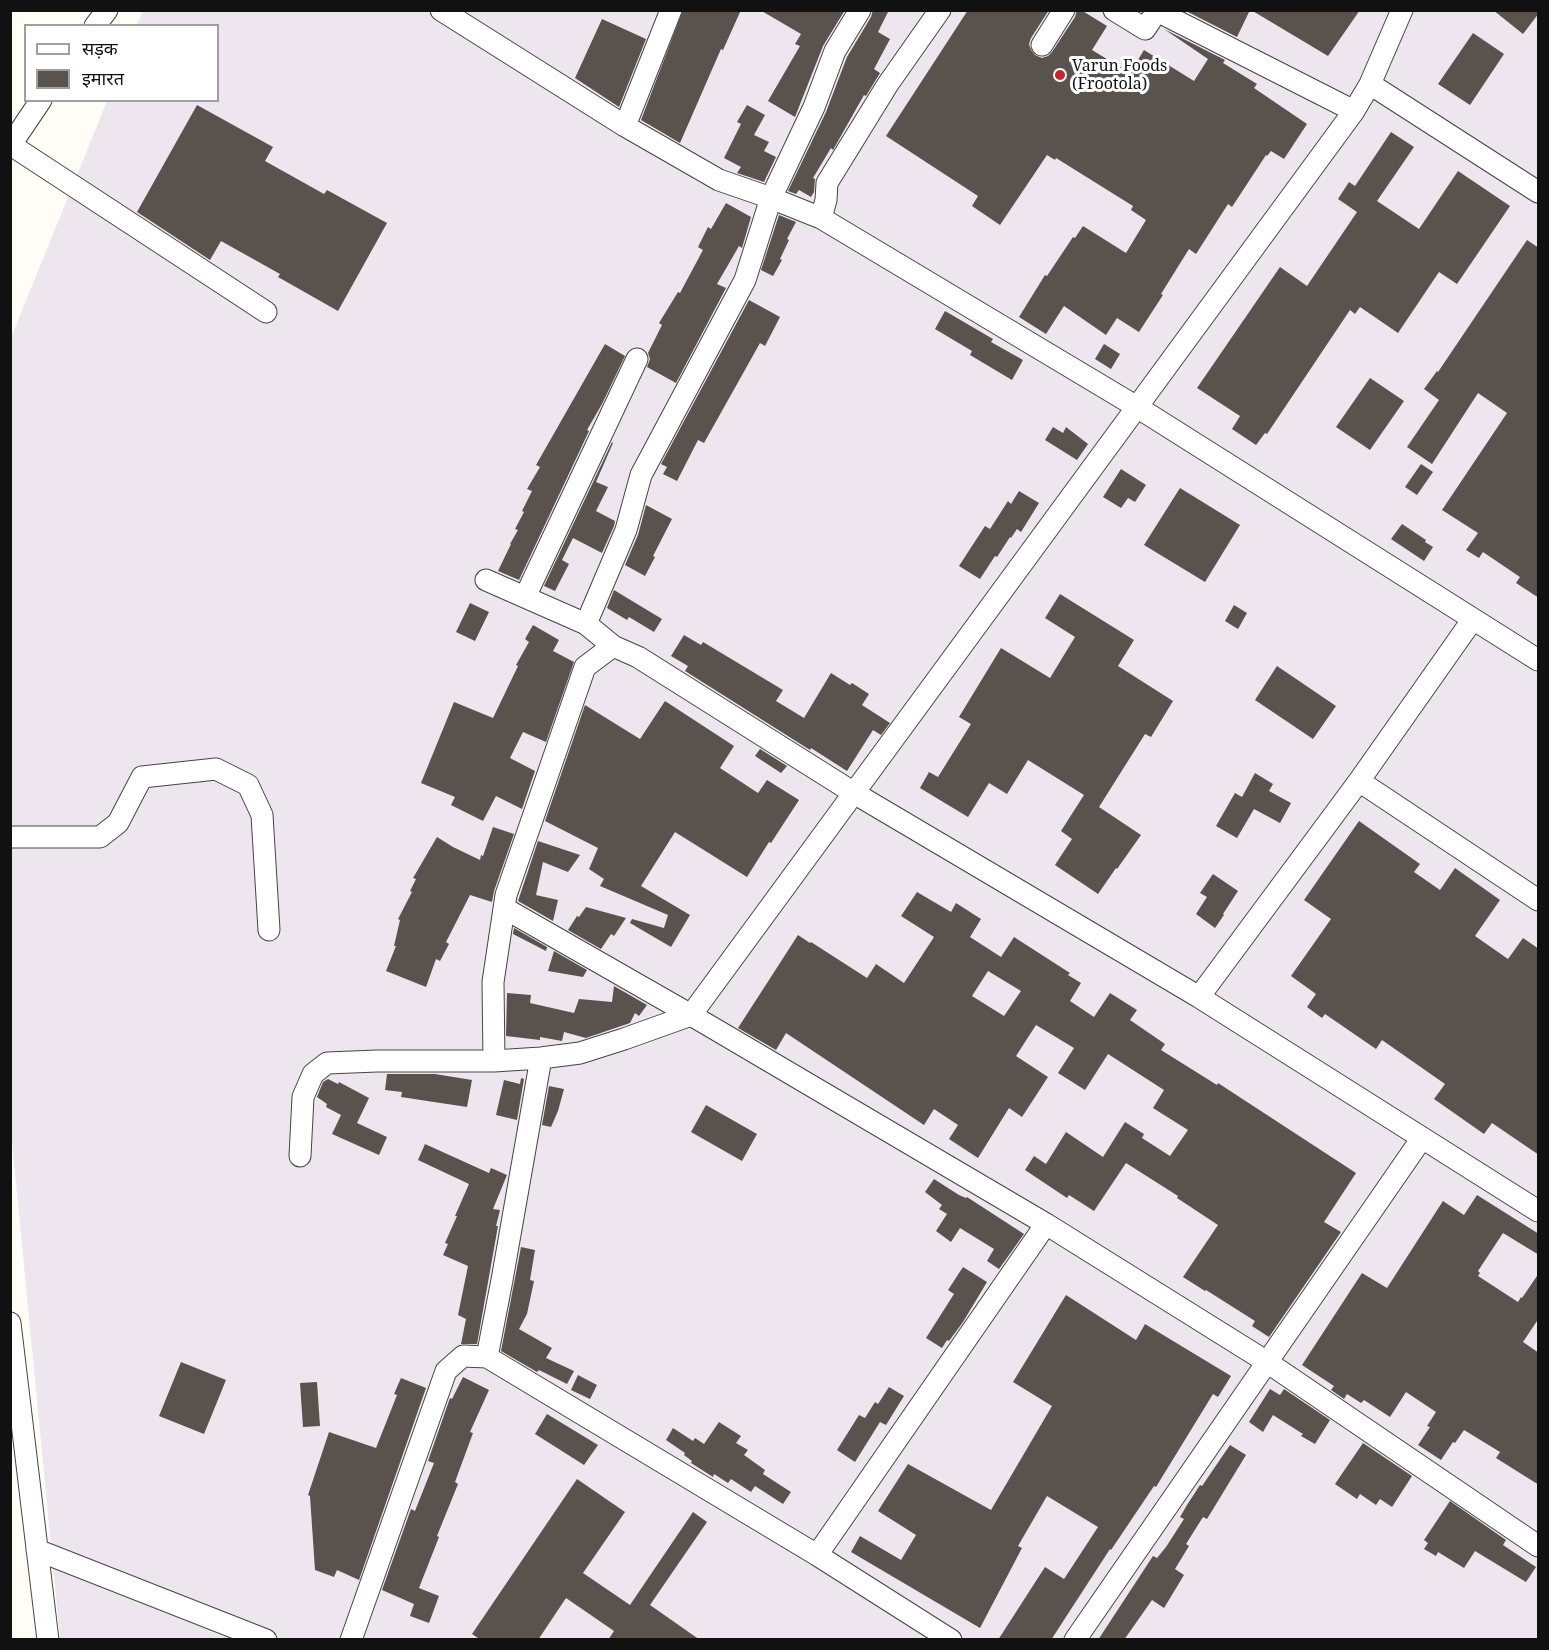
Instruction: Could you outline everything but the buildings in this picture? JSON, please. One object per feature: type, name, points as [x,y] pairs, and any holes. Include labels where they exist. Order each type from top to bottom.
[{"type":"street","points":[[96,24],[107,10]]},
{"type":"street","points":[[441,10],[625,126],[718,180],[821,218],[1137,407],[1539,660]]},
{"type":"street","points":[[625,126],[671,10]]},
{"type":"street","points":[[586,624],[626,530],[642,475],[745,280],[771,198],[814,106],[835,51],[860,10]]},
{"type":"street","points":[[821,218],[826,200],[827,183],[888,84],[940,10]]},
{"type":"street","points":[[1042,45],[1064,10]]},
{"type":"street","points":[[1114,10],[1145,29],[1157,11],[1354,111]]},
{"type":"street","points":[[300,1156],[303,1097],[313,1074],[327,1064],[541,1058],[580,1053],[691,1015],[1354,111],[1370,84],[1402,10]]},
{"type":"street","points":[[1370,84],[1539,192]]},
{"type":"street","points":[[40,102],[11,146],[266,312]]},
{"type":"street","points":[[525,597],[638,359]]},
{"type":"street","points":[[486,579],[586,624],[613,646],[638,657],[854,793],[1199,997],[1539,1211]]},
{"type":"street","points":[[1199,997],[1359,781],[1473,619]]},
{"type":"street","points":[[494,1060],[493,982],[506,895],[585,667],[613,646]]},
{"type":"street","points":[[10,837],[100,837],[118,823],[142,777],[216,769],[248,785],[262,815],[269,930]]},
{"type":"street","points":[[1359,781],[1539,900]]},
{"type":"street","points":[[504,908],[1046,1224],[1267,1362],[1539,1546]]},
{"type":"street","points":[[487,1357],[541,1058]]},
{"type":"street","points":[[1075,1640],[1422,1138]]},
{"type":"street","points":[[817,1555],[1046,1224]]},
{"type":"street","points":[[10,1323],[48,1640]]},
{"type":"street","points":[[351,1640],[446,1371],[463,1356],[487,1357],[817,1555],[951,1640]]},
{"type":"street","points":[[37,1550],[266,1640]]},
{"type":"shaded area","points":[[143,11],[1538,11],[1538,1639],[60,1639],[10,1121],[10,340],[107,102],[219,102],[219,24],[137,24]]},
{"type":"place","name":"Varun Foods (Frootola)","points":[[1060,75]]}]
